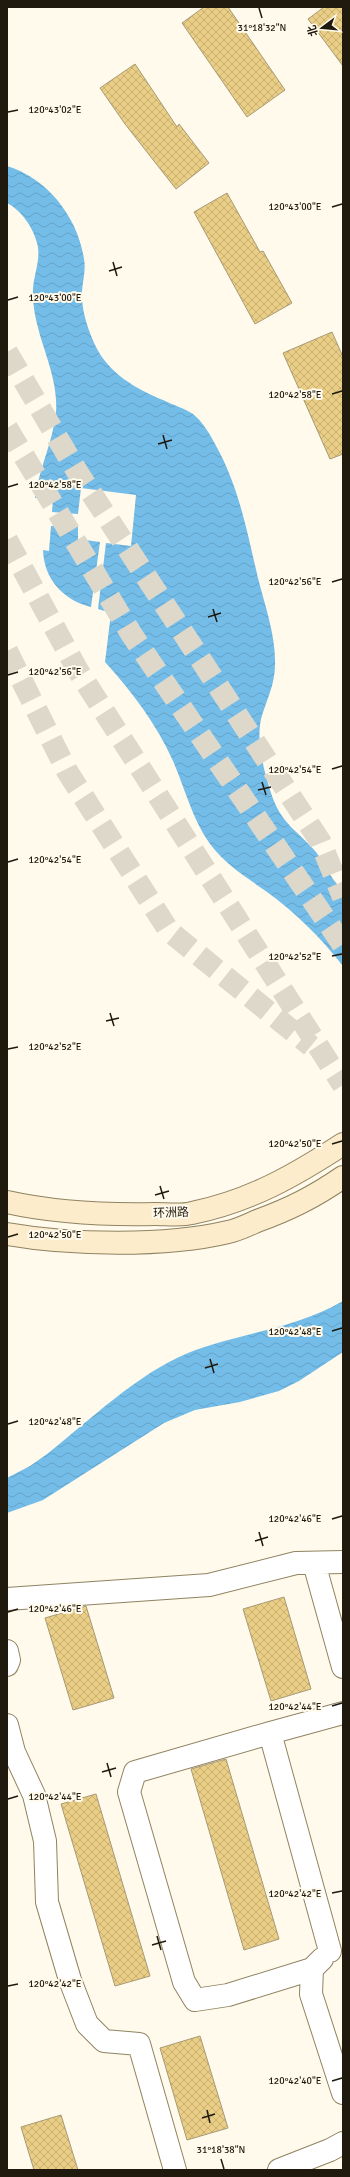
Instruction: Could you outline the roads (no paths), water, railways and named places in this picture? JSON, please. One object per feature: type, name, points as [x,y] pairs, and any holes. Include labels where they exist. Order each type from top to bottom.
[{"type":"street","name":"环洲路","points":[[7,1202],[34,1208],[115,1215],[191,1214],[264,1191],[300,1172],[343,1144]]},
{"type":"street","points":[[7,1234],[31,1238],[117,1242],[173,1240],[229,1232],[315,1196],[343,1177]]},
{"type":"street","points":[[7,1599],[209,1585],[296,1563],[343,1562]]},
{"type":"street","points":[[314,1563],[343,1667]]},
{"type":"street","points":[[7,1652],[9,1660],[7,1665]]},
{"type":"street","points":[[270,1733],[336,1949],[312,1969],[228,1995],[195,2000],[184,1982],[129,1792],[135,1772],[270,1733],[343,1714]]},
{"type":"street","points":[[7,1724],[14,1752],[34,1795],[45,1841],[47,1902],[70,1980],[81,2010],[87,2024],[104,2041],[139,2044],[175,2170]]},
{"type":"street","points":[[312,1969],[311,1994],[343,2093]]},
{"type":"street","points":[[279,2170],[343,2143]]},
{"type":"water","points":[[7,166],[22,172],[35,180],[58,201],[68,214],[81,243],[85,263],[82,291],[84,312],[95,345],[107,364],[124,379],[143,391],[193,414],[203,424],[211,436],[230,476],[246,526],[270,621],[274,643],[274,679],[261,719],[259,738],[263,766],[275,804],[280,812],[290,826],[316,852],[342,891],[344,914],[343,966],[298,917],[278,900],[244,876],[223,858],[210,844],[198,824],[173,761],[159,734],[134,696],[105,662],[111,613],[98,609],[106,543],[131,546],[136,495],[81,488],[78,514],[52,512],[53,499],[35,498],[54,423],[56,397],[54,382],[34,309],[33,288],[38,262],[37,243],[33,231],[26,220],[17,210],[7,203]]},
{"type":"water","points":[[51,526],[78,527],[78,539],[100,542],[91,607],[81,604],[64,594],[51,579],[44,560],[43,550],[49,551]]},
{"type":"water","points":[[343,1301],[343,1352],[299,1381],[279,1391],[240,1402],[195,1410],[164,1423],[43,1500],[7,1513],[7,1478],[30,1466],[47,1454],[114,1399],[150,1373],[188,1353],[227,1340],[306,1318]]},
{"type":"tunnel","points":[[7,352],[78,473],[320,841],[343,897]]},
{"type":"tunnel","points":[[7,428],[132,635],[343,945]]},
{"type":"tunnel","points":[[7,540],[77,669],[343,1085]]},
{"type":"tunnel","points":[[7,651],[67,771],[169,931],[311,1046]]}]
